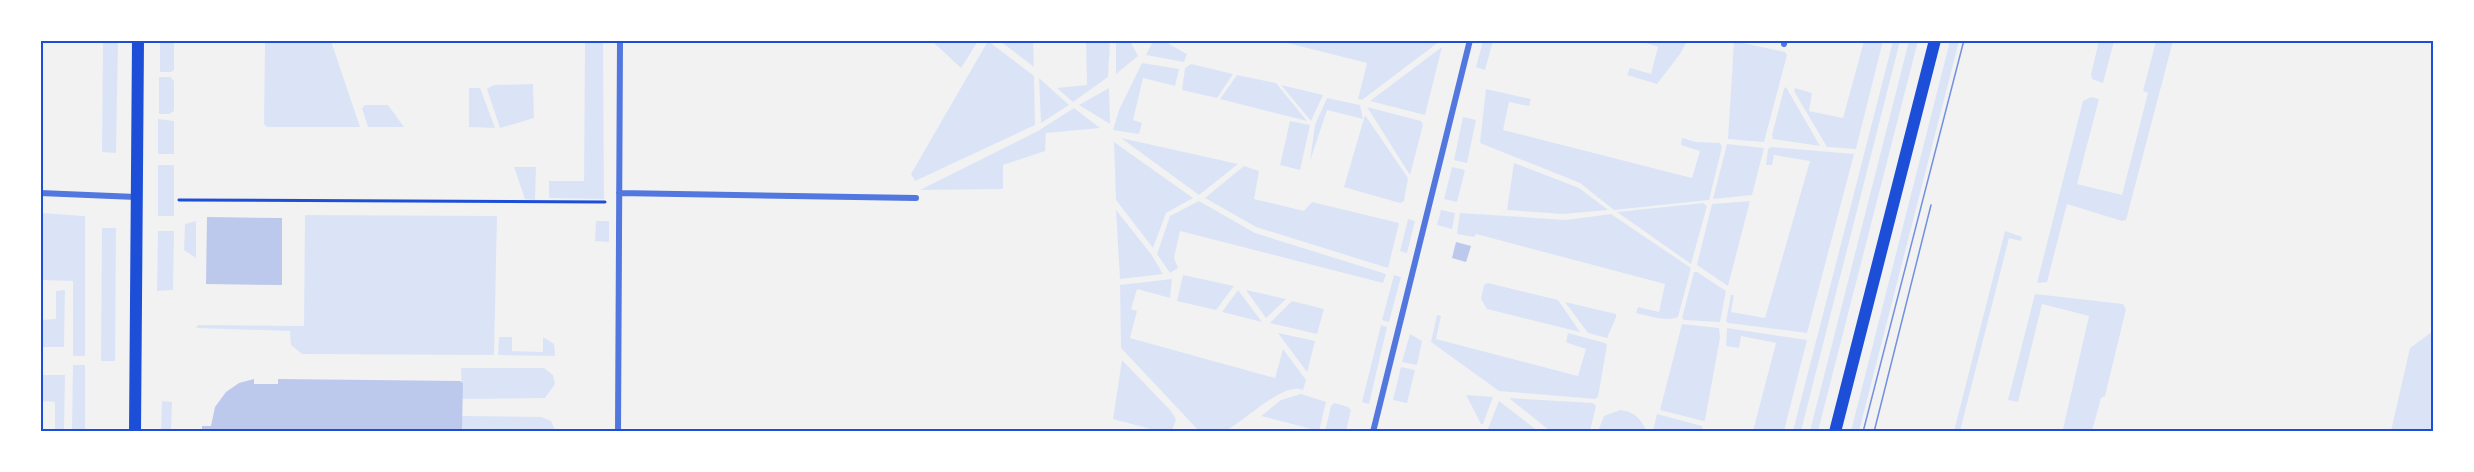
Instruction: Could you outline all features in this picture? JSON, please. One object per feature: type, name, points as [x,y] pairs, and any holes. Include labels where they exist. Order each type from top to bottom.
[{"type":"main road","points":[[135,432],[138,40]]},
{"type":"main road","points":[[1835,432],[1935,40]]},
{"type":"street","points":[[618,432],[620,40]]},
{"type":"street","points":[[1373,432],[1470,40]]},
{"type":"street","points":[[40,193],[136,197]]},
{"type":"street","points":[[620,193],[916,198]]},
{"type":"path","points":[[179,201],[605,202]]},
{"type":"shaded area","points":[[1440,40],[1362,100],[1358,99],[1367,63],[1279,41]]},
{"type":"shaded area","points":[[103,41],[118,41],[116,153],[102,152]]},
{"type":"shaded area","points":[[160,41],[174,41],[174,70],[171,72],[160,72]]},
{"type":"shaded area","points":[[265,41],[331,41],[360,127],[267,127],[264,124]]},
{"type":"shaded area","points":[[585,41],[603,41],[604,199],[549,198],[549,181],[584,181]]},
{"type":"shaded area","points":[[932,41],[978,41],[961,68]]},
{"type":"shaded area","points":[[988,41],[1034,76],[1035,125],[915,181],[911,174]]},
{"type":"shaded area","points":[[1000,41],[1033,41],[1034,67]]},
{"type":"shaded area","points":[[1086,41],[1110,41],[1108,77],[1073,102],[1057,88],[1087,85]]},
{"type":"shaded area","points":[[1116,41],[1130,41],[1138,56],[1116,74]]},
{"type":"shaded area","points":[[1153,41],[1170,41],[1169,44],[1187,54],[1184,62],[1146,55]]},
{"type":"shaded area","points":[[1483,41],[1493,41],[1485,70],[1476,67]]},
{"type":"shaded area","points":[[1640,41],[1687,41],[1657,84],[1627,75],[1630,68],[1651,74],[1658,47]]},
{"type":"shaded area","points":[[1734,41],[1785,52],[1787,55],[1764,142],[1728,139]]},
{"type":"shaded area","points":[[1864,41],[1883,41],[1856,149],[1827,147],[1794,91],[1795,88],[1812,93],[1809,111],[1843,118]]},
{"type":"shaded area","points":[[1893,41],[1900,41],[1801,431],[1793,431]]},
{"type":"shaded area","points":[[1909,41],[1918,41],[1818,431],[1810,431]]},
{"type":"shaded area","points":[[1950,41],[1959,41],[1859,431],[1851,431]]},
{"type":"shaded area","points":[[2099,41],[2114,41],[2103,83],[2092,79],[2091,74]]},
{"type":"shaded area","points":[[2156,41],[2173,41],[2126,220],[2122,221],[2067,204],[2047,282],[2037,283],[2083,101],[2091,97],[2099,99],[2077,184],[2122,195],[2148,93],[2143,91]]},
{"type":"shaded area","points":[[1442,47],[1425,115],[1370,101]]},
{"type":"shaded area","points":[[1142,63],[1179,69],[1175,86],[1143,78],[1133,120],[1142,123],[1139,134],[1113,130],[1119,110]]},
{"type":"shaded area","points":[[1191,64],[1233,74],[1217,98],[1182,90],[1185,68]]},
{"type":"shaded area","points":[[1237,75],[1276,83],[1307,121],[1220,99]]},
{"type":"shaded area","points":[[159,77],[170,77],[174,81],[174,111],[169,114],[159,114]]},
{"type":"shaded area","points":[[1039,78],[1069,105],[1041,123]]},
{"type":"shaded area","points":[[533,84],[534,118],[500,128],[487,89],[494,85]]},
{"type":"shaded area","points":[[1281,85],[1323,95],[1311,121]]},
{"type":"shaded area","points":[[1786,87],[1820,146],[1773,139],[1772,135]]},
{"type":"shaded area","points":[[469,88],[480,88],[495,128],[469,127]]},
{"type":"shaded area","points":[[1109,88],[1110,124],[1079,105]]},
{"type":"shaded area","points":[[1486,89],[1531,99],[1529,106],[1509,102],[1503,130],[1692,178],[1700,151],[1681,145],[1682,138],[1696,142],[1720,143],[1722,147],[1709,200],[1614,210],[1580,183],[1480,143]]},
{"type":"shaded area","points":[[1327,98],[1360,105],[1363,119],[1327,110],[1310,161],[1315,125]]},
{"type":"shaded area","points":[[365,105],[388,105],[404,127],[368,127],[362,108]]},
{"type":"shaded area","points":[[1367,107],[1421,121],[1423,125],[1410,175]]},
{"type":"shaded area","points":[[1074,108],[1100,128],[1046,133],[1045,151],[1003,165],[1003,189],[920,190],[1038,131]]},
{"type":"shaded area","points":[[1365,115],[1408,178],[1404,201],[1400,203],[1344,187]]},
{"type":"shaded area","points":[[1463,117],[1476,120],[1467,163],[1454,160]]},
{"type":"shaded area","points":[[158,119],[174,121],[174,154],[158,154]]},
{"type":"shaded area","points":[[1290,121],[1310,125],[1300,170],[1280,165]]},
{"type":"shaded area","points":[[1121,138],[1238,164],[1199,195]]},
{"type":"shaded area","points":[[1114,142],[1193,198],[1166,213],[1153,248],[1116,200]]},
{"type":"shaded area","points":[[1727,144],[1764,148],[1752,195],[1713,199]]},
{"type":"shaded area","points":[[1771,147],[1854,154],[1807,333],[1726,321],[1731,295],[1734,295],[1731,312],[1765,318],[1810,161],[1774,155],[1772,165],[1766,165],[1768,149]]},
{"type":"shaded area","points":[[1514,163],[1579,188],[1608,210],[1563,214],[1507,210]]},
{"type":"shaded area","points":[[158,165],[174,165],[174,216],[158,216]]},
{"type":"shaded area","points":[[1244,166],[1259,171],[1254,199],[1304,211],[1312,202],[1399,223],[1388,268],[1256,227],[1205,198]]},
{"type":"shaded area","points":[[514,167],[536,167],[535,200],[525,199]]},
{"type":"shaded area","points":[[1452,167],[1465,170],[1457,202],[1444,199]]},
{"type":"shaded area","points":[[1199,201],[1255,233],[1386,274],[1383,283],[1180,231],[1174,258],[1178,268],[1170,273],[1157,254],[1170,216]]},
{"type":"shaded area","points":[[1750,201],[1728,286],[1697,265],[1712,204]]},
{"type":"shaded area","points":[[1703,203],[1707,206],[1691,264],[1617,212]]},
{"type":"shaded area","points":[[1116,210],[1151,254],[1163,274],[1120,279]]},
{"type":"shaded area","points":[[1441,210],[1455,213],[1452,229],[1437,225]]},
{"type":"shaded area","points":[[41,213],[85,216],[85,356],[73,356],[73,281],[41,280]]},
{"type":"shaded area","points":[[1460,213],[1566,220],[1611,214],[1691,268],[1678,317],[1663,319],[1636,313],[1638,307],[1659,312],[1665,284],[1476,234],[1474,237],[1457,234]]},
{"type":"shaded area","points":[[305,215],[497,216],[494,355],[302,354],[291,345],[290,331],[196,328],[198,325],[304,326]]},
{"type":"shaded area","points":[[1408,219],[1415,221],[1407,253],[1400,251]]},
{"type":"shaded area","points":[[196,221],[196,258],[184,250],[185,224]]},
{"type":"shaded area","points":[[596,221],[609,221],[609,242],[595,241]]},
{"type":"shaded area","points":[[102,228],[116,228],[115,361],[101,361]]},
{"type":"shaded area","points":[[158,231],[174,231],[173,290],[157,291]]},
{"type":"shaded area","points":[[2005,231],[2022,237],[2021,241],[2009,238],[1960,431],[1954,431]]},
{"type":"shaded area","points":[[1694,272],[1726,291],[1720,322],[1682,318]]},
{"type":"shaded area","points":[[1183,275],[1234,286],[1216,310],[1177,301]]},
{"type":"shaded area","points":[[1394,275],[1401,277],[1389,322],[1382,320]]},
{"type":"shaded area","points":[[1172,279],[1170,298],[1137,289],[1131,309],[1137,311],[1130,338],[1275,378],[1283,349],[1306,380],[1303,390],[1295,389],[1275,396],[1224,431],[1199,431],[1121,348],[1120,285]]},
{"type":"shaded area","points":[[1488,283],[1558,300],[1580,332],[1487,309],[1481,299],[1484,285]]},
{"type":"shaded area","points":[[65,290],[64,347],[41,347],[41,320],[56,319],[56,291]]},
{"type":"shaded area","points":[[1238,290],[1262,322],[1222,312]]},
{"type":"shaded area","points":[[1246,290],[1286,299],[1266,318]]},
{"type":"shaded area","points":[[2035,294],[2123,304],[2126,309],[2105,396],[2101,398],[2092,431],[2063,429],[2089,316],[2042,304],[2018,402],[2008,400]]},
{"type":"shaded area","points":[[1292,301],[1324,309],[1317,334],[1270,323]]},
{"type":"shaded area","points":[[1565,302],[1616,314],[1607,338],[1588,333]]},
{"type":"shaded area","points":[[1437,315],[1441,316],[1436,339],[1578,376],[1586,349],[1566,342],[1568,333],[1605,343],[1607,345],[1598,397],[1595,399],[1499,391],[1431,342]]},
{"type":"shaded area","points":[[1682,324],[1719,328],[1720,338],[1703,421],[1660,410]]},
{"type":"shaded area","points":[[1381,325],[1387,327],[1369,404],[1362,402]]},
{"type":"shaded area","points":[[1727,328],[1807,340],[1784,431],[1753,431],[1776,343],[1741,336],[1739,348],[1726,346]]},
{"type":"shaded area","points":[[2433,331],[2433,431],[2391,431],[2410,348]]},
{"type":"shaded area","points":[[1278,333],[1315,341],[1307,373],[1307,372]]},
{"type":"shaded area","points":[[1410,334],[1422,341],[1417,365],[1402,362]]},
{"type":"shaded area","points":[[499,337],[512,337],[512,351],[543,352],[543,337],[554,344],[555,356],[498,355]]},
{"type":"shaded area","points":[[1122,360],[1171,411],[1176,419],[1172,431],[1158,431],[1113,419]]},
{"type":"shaded area","points":[[73,365],[85,365],[85,431],[72,431]]},
{"type":"shaded area","points":[[1401,367],[1415,370],[1407,403],[1393,400]]},
{"type":"shaded area","points":[[461,368],[544,368],[553,375],[555,384],[545,398],[462,399]]},
{"type":"shaded area","points":[[41,375],[65,375],[64,431],[55,431],[55,402],[41,401]]},
{"type":"shaded area","points":[[1301,394],[1326,402],[1319,431],[1261,416],[1281,400]]},
{"type":"shaded area","points":[[1466,395],[1493,397],[1483,424],[1481,424]]},
{"type":"shaded area","points":[[1509,398],[1593,403],[1596,406],[1590,431],[1550,431]]},
{"type":"shaded area","points":[[162,401],[172,402],[171,431],[161,431]]},
{"type":"shaded area","points":[[1499,401],[1538,431],[1487,431]]},
{"type":"shaded area","points":[[1334,403],[1351,410],[1346,431],[1325,431],[1331,406]]},
{"type":"shaded area","points":[[1620,410],[1636,416],[1647,431],[1598,431],[1604,416]]},
{"type":"shaded area","points":[[1657,414],[1702,426],[1703,431],[1653,431]]},
{"type":"shaded area","points":[[462,416],[541,417],[551,421],[556,432],[547,431],[547,429],[462,429]]},
{"type":"building","points":[[207,217],[282,218],[282,285],[206,284]]},
{"type":"building","points":[[1456,242],[1471,246],[1466,262],[1452,258]]},
{"type":"building","points":[[254,379],[254,384],[278,384],[278,379],[460,381],[463,383],[462,429],[455,430],[455,432],[202,432],[202,426],[211,426],[215,407],[226,392],[239,383]]},
{"type":"tram line","points":[[1863,432],[1964,40]]},
{"type":"tram line","points":[[1874,432],[1931,205]]}]
